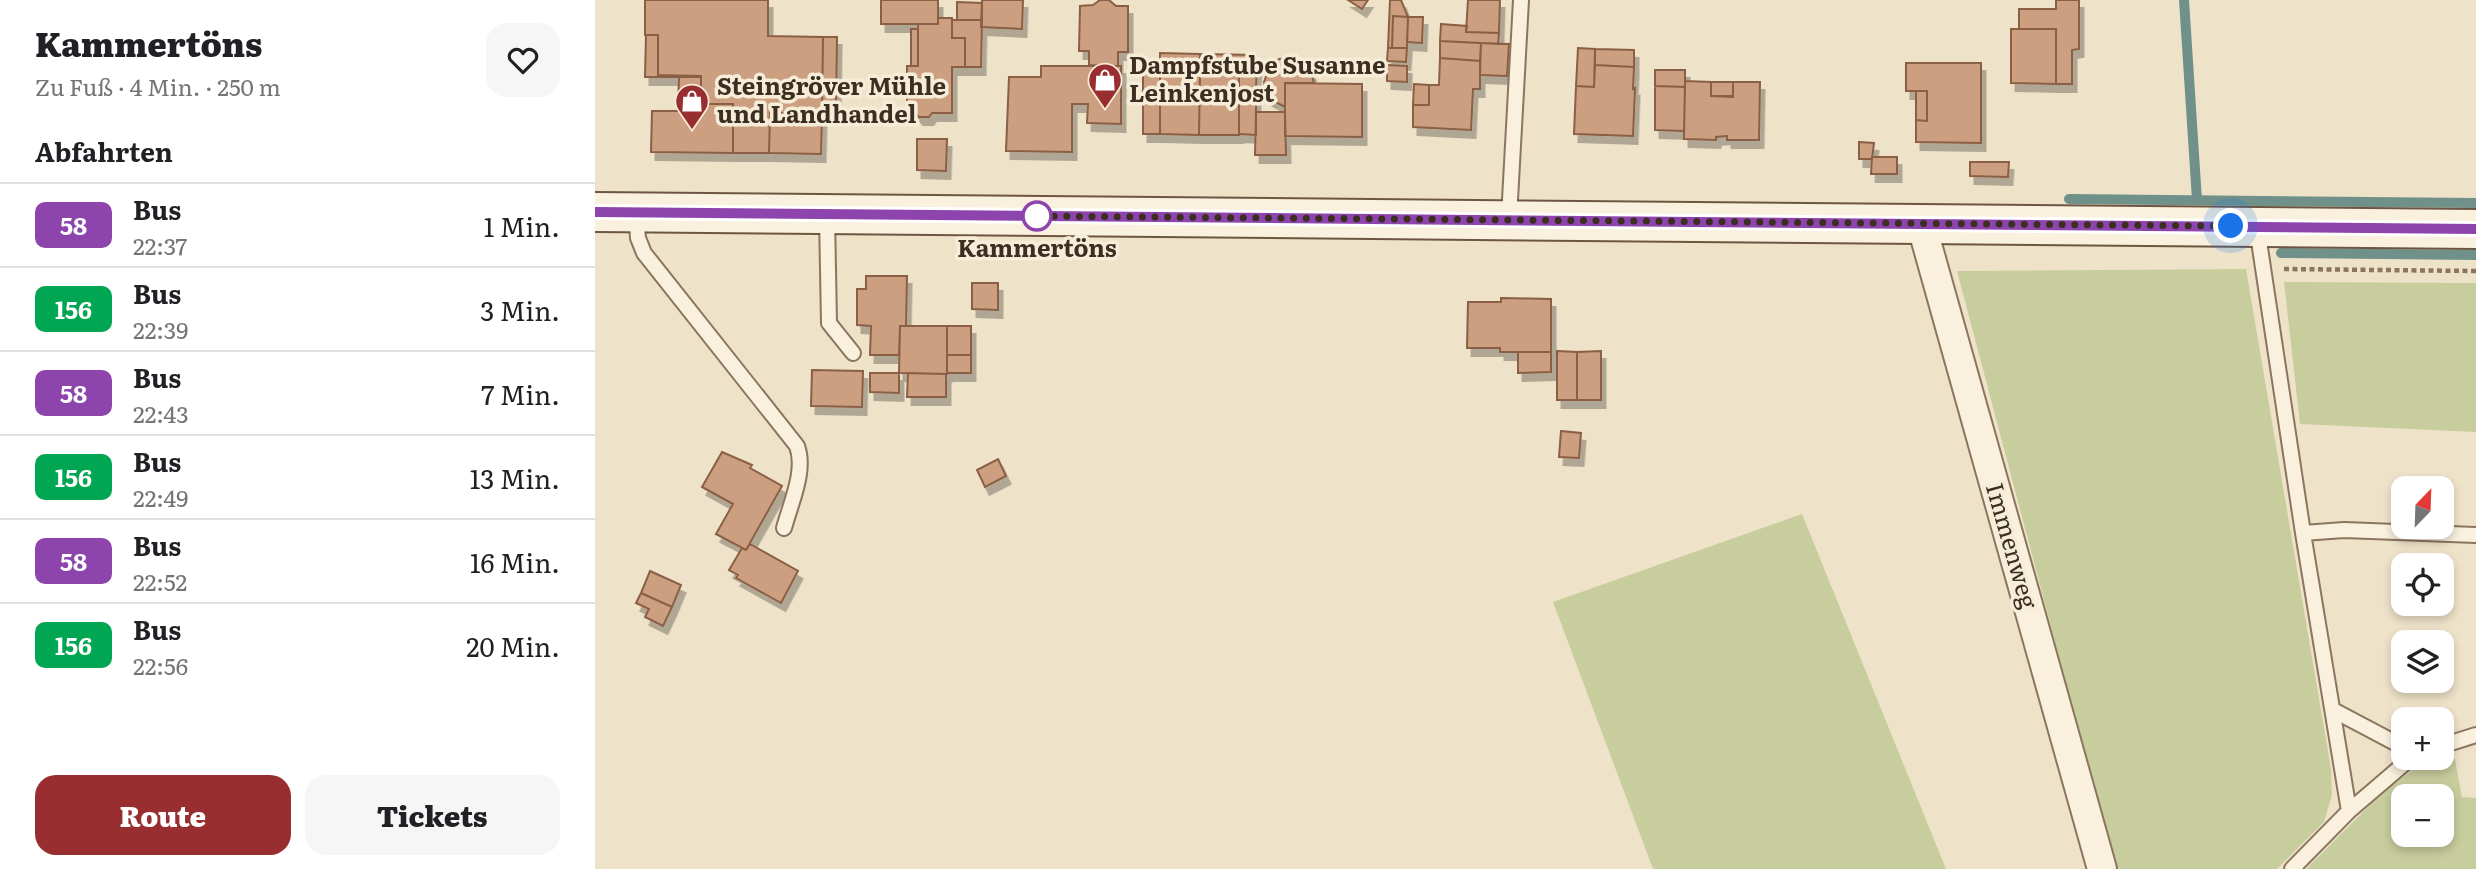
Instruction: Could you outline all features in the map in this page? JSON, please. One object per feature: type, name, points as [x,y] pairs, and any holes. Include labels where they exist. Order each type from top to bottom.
[{"type":"street","points":[[595,212],[1921,223],[2259,244],[2476,229]]},
{"type":"street","name":"Immenweg","points":[[1921,223],[2102,869]]},
{"type":"lane","points":[[1509,219],[1521,0]]},
{"type":"lane","points":[[636,213],[638,238],[644,253],[797,446],[801,457],[800,469],[784,528]]},
{"type":"lane","points":[[827,215],[829,323],[853,353]]},
{"type":"lane","points":[[2259,244],[2349,811]]},
{"type":"lane","points":[[2303,533],[2344,530],[2476,536]]},
{"type":"lane","points":[[2333,710],[2391,741]]},
{"type":"lane","points":[[2454,742],[2476,735]]},
{"type":"lane","points":[[2292,869],[2349,811],[2397,770]]},
{"type":"path","points":[[2259,244],[2283,269],[2476,271]]},
{"type":"green space","points":[[2246,269],[2331,769],[2332,795],[2324,822],[2277,869],[2115,869],[1957,271]]},
{"type":"green space","points":[[2284,282],[2476,283],[2476,432],[2300,424]]},
{"type":"green space","points":[[1802,514],[1946,869],[1653,869],[1553,602]]},
{"type":"green space","points":[[2455,759],[2462,797],[2476,798],[2476,869],[2306,869],[2391,785],[2391,847],[2454,847],[2454,784],[2393,784],[2413,770],[2454,770]]},
{"type":"building","points":[[645,0],[768,0],[768,36],[823,37],[822,114],[770,113],[769,153],[733,153],[733,104],[701,104],[701,76],[658,75],[658,35],[645,35]]},
{"type":"building","points":[[881,0],[938,0],[938,24],[881,24]]},
{"type":"building","points":[[982,0],[1023,0],[1022,29],[981,27]]},
{"type":"building","points":[[1109,0],[1116,6],[1128,6],[1128,52],[1118,52],[1118,66],[1089,65],[1089,51],[1079,51],[1080,6]]},
{"type":"building","points":[[1348,0],[1368,0],[1362,9]]},
{"type":"building","points":[[1390,0],[1401,0],[1408,17],[1393,16],[1392,48],[1388,48]]},
{"type":"building","points":[[1468,0],[1500,0],[1499,33],[1466,32]]},
{"type":"building","points":[[2056,0],[2079,0],[2079,49],[2072,50],[2072,84],[2056,84],[2056,29],[2019,29],[2019,9],[2056,9]]},
{"type":"building","points":[[957,2],[982,3],[982,20],[957,20]]},
{"type":"building","points":[[1393,16],[1408,17],[1407,48],[1392,48]]},
{"type":"building","points":[[1408,17],[1423,17],[1422,43],[1407,42]]},
{"type":"building","points":[[938,18],[952,18],[952,38],[965,38],[965,67],[952,67],[952,113],[932,113],[929,117],[919,117],[915,113],[907,113],[907,66],[918,66],[918,24],[938,24]]},
{"type":"building","points":[[952,20],[982,20],[981,67],[965,67],[965,38],[952,38]]},
{"type":"building","points":[[1441,24],[1467,26],[1466,32],[1499,33],[1498,44],[1440,41]]},
{"type":"building","points":[[911,29],[918,29],[918,66],[911,66]]},
{"type":"building","points":[[2011,29],[2056,29],[2056,84],[2011,83]]},
{"type":"building","points":[[646,35],[658,35],[658,75],[701,77],[645,77]]},
{"type":"building","points":[[823,37],[837,37],[836,114],[822,114]]},
{"type":"building","points":[[1440,41],[1481,43],[1480,61],[1440,58]]},
{"type":"building","points":[[1481,43],[1509,44],[1507,76],[1480,75]]},
{"type":"building","points":[[1388,48],[1407,48],[1406,62],[1387,61]]},
{"type":"building","points":[[1578,48],[1595,49],[1594,87],[1576,86]]},
{"type":"building","points":[[1595,49],[1634,50],[1634,67],[1595,65]]},
{"type":"building","points":[[1160,53],[1200,54],[1200,74],[1160,74]]},
{"type":"building","points":[[1200,54],[1257,55],[1256,91],[1239,91],[1239,75],[1200,74]]},
{"type":"building","points":[[1290,58],[1305,64],[1314,83],[1285,83],[1285,107],[1268,98],[1264,82],[1270,66],[1279,59]]},
{"type":"building","points":[[1440,58],[1480,61],[1480,89],[1473,89],[1471,130],[1413,127],[1413,105],[1429,105],[1429,85],[1439,85]]},
{"type":"building","points":[[1906,63],[1981,63],[1981,143],[1916,142],[1916,120],[1927,121],[1927,91],[1906,91]]},
{"type":"building","points":[[1387,65],[1407,66],[1407,82],[1387,81]]},
{"type":"building","points":[[1595,65],[1634,67],[1633,136],[1574,134],[1576,86],[1594,87]]},
{"type":"building","points":[[1041,66],[1121,66],[1121,124],[1087,123],[1088,104],[1072,104],[1072,152],[1006,151],[1009,77],[1041,77]]},
{"type":"building","points":[[1655,70],[1685,70],[1685,87],[1655,86]]},
{"type":"building","points":[[1143,74],[1160,74],[1160,90],[1143,90]]},
{"type":"building","points":[[1160,74],[1200,74],[1199,135],[1160,134]]},
{"type":"building","points":[[1200,74],[1239,75],[1239,135],[1199,135]]},
{"type":"building","points":[[679,77],[701,77],[701,104],[678,104]]},
{"type":"building","points":[[1685,81],[1711,82],[1711,96],[1733,96],[1733,82],[1760,82],[1759,140],[1727,140],[1727,136],[1716,137],[1716,140],[1684,139]]},
{"type":"building","points":[[1711,82],[1733,82],[1733,97],[1711,96]]},
{"type":"building","points":[[1285,83],[1362,84],[1362,137],[1285,136]]},
{"type":"building","points":[[1414,84],[1429,85],[1429,105],[1413,105]]},
{"type":"building","points":[[1655,86],[1685,87],[1684,131],[1655,130]]},
{"type":"building","points":[[1143,90],[1160,90],[1160,134],[1143,134]]},
{"type":"building","points":[[1239,91],[1256,91],[1256,135],[1239,134]]},
{"type":"building","points":[[1916,91],[1927,91],[1927,121],[1916,120]]},
{"type":"building","name":"Steingröver Mühle und Landhandel","points":[[678,104],[733,104],[733,153],[651,152],[652,111],[678,111]]},
{"type":"building","points":[[1256,112],[1285,112],[1286,155],[1255,155]]},
{"type":"building","points":[[770,113],[822,114],[821,154],[769,153]]},
{"type":"building","points":[[917,139],[947,139],[946,171],[917,170]]},
{"type":"building","points":[[1859,142],[1874,143],[1872,159],[1859,159]]},
{"type":"building","points":[[1872,157],[1897,157],[1897,174],[1871,174]]},
{"type":"building","points":[[1970,162],[2009,162],[2008,177],[1970,176]]},
{"type":"building","points":[[866,276],[907,276],[906,326],[900,326],[899,355],[870,355],[871,326],[857,325],[857,289],[866,289]]},
{"type":"building","points":[[972,283],[998,283],[998,310],[972,309]]},
{"type":"building","points":[[1501,298],[1551,299],[1551,352],[1500,352],[1500,348],[1467,348],[1468,302],[1501,302]]},
{"type":"building","points":[[900,326],[947,326],[947,374],[899,373]]},
{"type":"building","points":[[947,326],[971,326],[971,355],[947,355]]},
{"type":"building","points":[[1557,351],[1577,352],[1577,400],[1557,400]]},
{"type":"building","points":[[1601,351],[1601,400],[1577,400],[1577,352]]},
{"type":"building","points":[[1518,352],[1551,352],[1551,372],[1518,373]]},
{"type":"building","points":[[947,355],[971,355],[971,373],[947,373]]},
{"type":"building","points":[[812,370],[863,371],[862,407],[811,406]]},
{"type":"building","points":[[870,373],[899,373],[899,393],[870,392]]},
{"type":"building","points":[[908,373],[946,374],[946,397],[907,397]]},
{"type":"building","points":[[1561,431],[1581,433],[1579,458],[1559,457]]},
{"type":"building","points":[[722,452],[752,465],[750,468],[782,486],[746,550],[716,534],[733,504],[702,487]]},
{"type":"building","points":[[998,459],[1006,476],[985,487],[977,470]]},
{"type":"building","points":[[750,544],[798,571],[781,603],[736,578],[738,575],[729,570],[742,548],[746,550]]},
{"type":"building","points":[[650,571],[681,585],[672,607],[641,593]]},
{"type":"building","points":[[641,593],[672,607],[663,626],[645,617],[649,609],[636,603]]},
{"type":"waterway","points":[[2184,0],[2197,200]]},
{"type":"waterway","points":[[2069,199],[2476,203]]},
{"type":"waterway","points":[[2281,253],[2476,255]]},
{"type":"bus line","name":"58","points":[[595,212],[2476,229]]},
{"type":"place","name":"Dampfstube Susanne Leinkenjost","points":[[1105,110]]},
{"type":"place","name":"Steingröver Mühle und Landhandel","points":[[692,131]]},
{"type":"place","name":"Kammertöns","points":[[1037,216]]},
{"type":"route","points":[[1037,216],[1033,216],[2231,226]]}]
